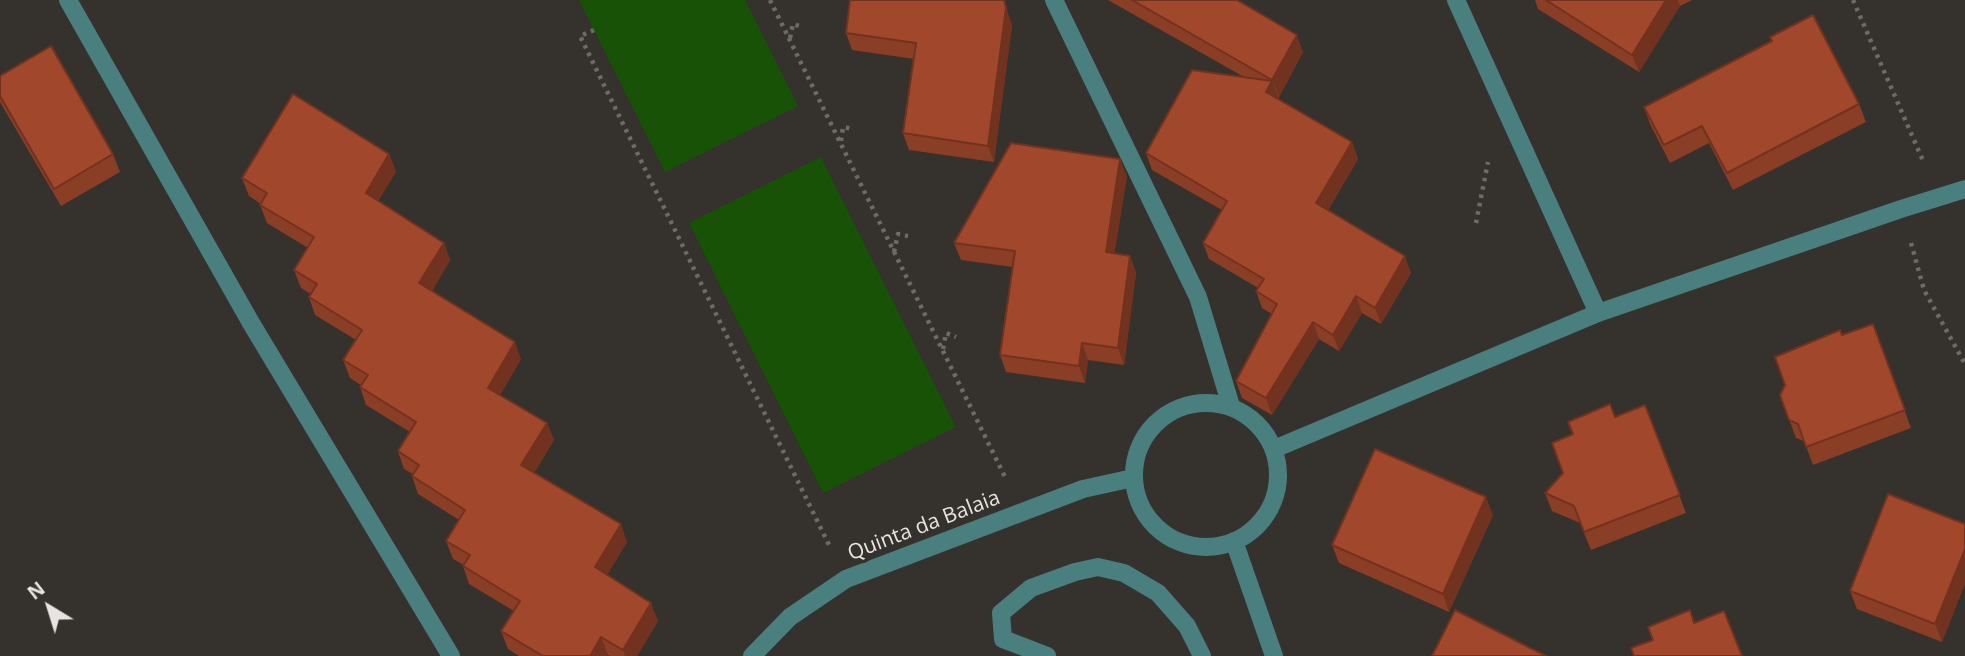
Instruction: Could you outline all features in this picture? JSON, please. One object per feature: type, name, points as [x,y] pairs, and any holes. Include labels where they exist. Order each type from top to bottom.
[{"type":"street","points":[[68,0],[251,323],[451,656]]},
{"type":"street","points":[[1054,0],[1198,298],[1231,406]]},
{"type":"street","points":[[1456,0],[1598,313]]},
{"type":"street","points":[[1274,449],[1598,313],[1965,189]]},
{"type":"street","points":[[1208,402],[1231,406],[1250,416],[1264,430],[1274,449],[1279,470],[1276,492],[1268,512],[1253,529],[1234,541],[1212,547],[1188,545],[1167,536],[1150,521],[1138,501],[1133,478],[1136,455],[1146,433],[1164,416],[1184,406],[1208,402]]},
{"type":"street","name":"Quinta da Balaia","points":[[752,656],[790,617],[846,579],[1083,489],[1133,478]]},
{"type":"street","points":[[1234,541],[1274,656]]},
{"type":"street","points":[[1047,656],[1003,639],[1001,613],[1031,588],[1075,572],[1098,567],[1124,573],[1158,593],[1187,626],[1202,656]]},
{"type":"path","points":[[770,0],[1023,512]]},
{"type":"path","points":[[1853,0],[1939,197]]},
{"type":"path","points":[[790,40],[793,24],[802,27]]},
{"type":"path","points":[[594,30],[580,36],[846,579]]},
{"type":"path","points":[[840,142],[843,127],[853,129]]},
{"type":"path","points":[[1901,209],[1924,290],[1965,364]]},
{"type":"path","points":[[894,252],[898,234],[908,236]]},
{"type":"path","points":[[942,351],[946,333],[956,337]]},
{"type":"green space","points":[[579,0],[745,0],[798,106],[665,172]]},
{"type":"green space","points":[[821,157],[956,427],[823,493],[689,223]]},
{"type":"building","points":[[850,0],[1004,0],[1006,8],[988,146],[903,133],[916,43],[846,33]]},
{"type":"building","points":[[1132,0],[1237,0],[1297,35],[1272,80]]},
{"type":"building","points":[[1546,0],[1666,0],[1632,55]]},
{"type":"building","points":[[1813,15],[1859,104],[1727,173],[1702,126],[1664,145],[1644,107],[1772,41],[1770,37]]},
{"type":"building","points":[[51,46],[113,154],[54,189],[0,96],[0,76]]},
{"type":"building","points":[[1192,70],[1272,81],[1266,92],[1352,142],[1316,203],[1405,256],[1375,308],[1356,296],[1333,335],[1313,322],[1266,398],[1236,381],[1277,304],[1256,291],[1264,279],[1203,243],[1227,201],[1146,153]]},
{"type":"building","points":[[293,94],[389,154],[366,193],[444,243],[419,283],[515,342],[488,388],[547,423],[521,465],[621,524],[595,567],[651,603],[623,650],[601,637],[590,656],[543,656],[501,631],[520,601],[463,566],[470,555],[446,541],[465,510],[412,476],[419,465],[398,451],[416,422],[360,387],[368,375],[343,360],[362,330],[309,297],[317,284],[294,270],[314,237],[260,205],[267,193],[242,178]]},
{"type":"building","points":[[1011,143],[1120,159],[1106,252],[1130,256],[1118,348],[1082,343],[1079,366],[1000,355],[1015,251],[954,243]]},
{"type":"building","points":[[1873,324],[1905,410],[1806,447],[1798,424],[1789,420],[1780,395],[1785,385],[1775,357],[1840,330],[1842,335]]},
{"type":"building","points":[[1610,404],[1615,417],[1645,405],[1680,495],[1584,532],[1574,506],[1545,493],[1563,473],[1552,443],[1573,434],[1568,422]]},
{"type":"building","points":[[1375,449],[1486,497],[1443,594],[1332,545]]},
{"type":"building","points":[[1888,494],[1965,524],[1965,549],[1935,624],[1850,591]]},
{"type":"building","points":[[1455,610],[1546,656],[1432,656]]},
{"type":"building","points":[[1690,610],[1694,623],[1724,611],[1742,656],[1634,656],[1631,648],[1653,640],[1648,627]]}]
